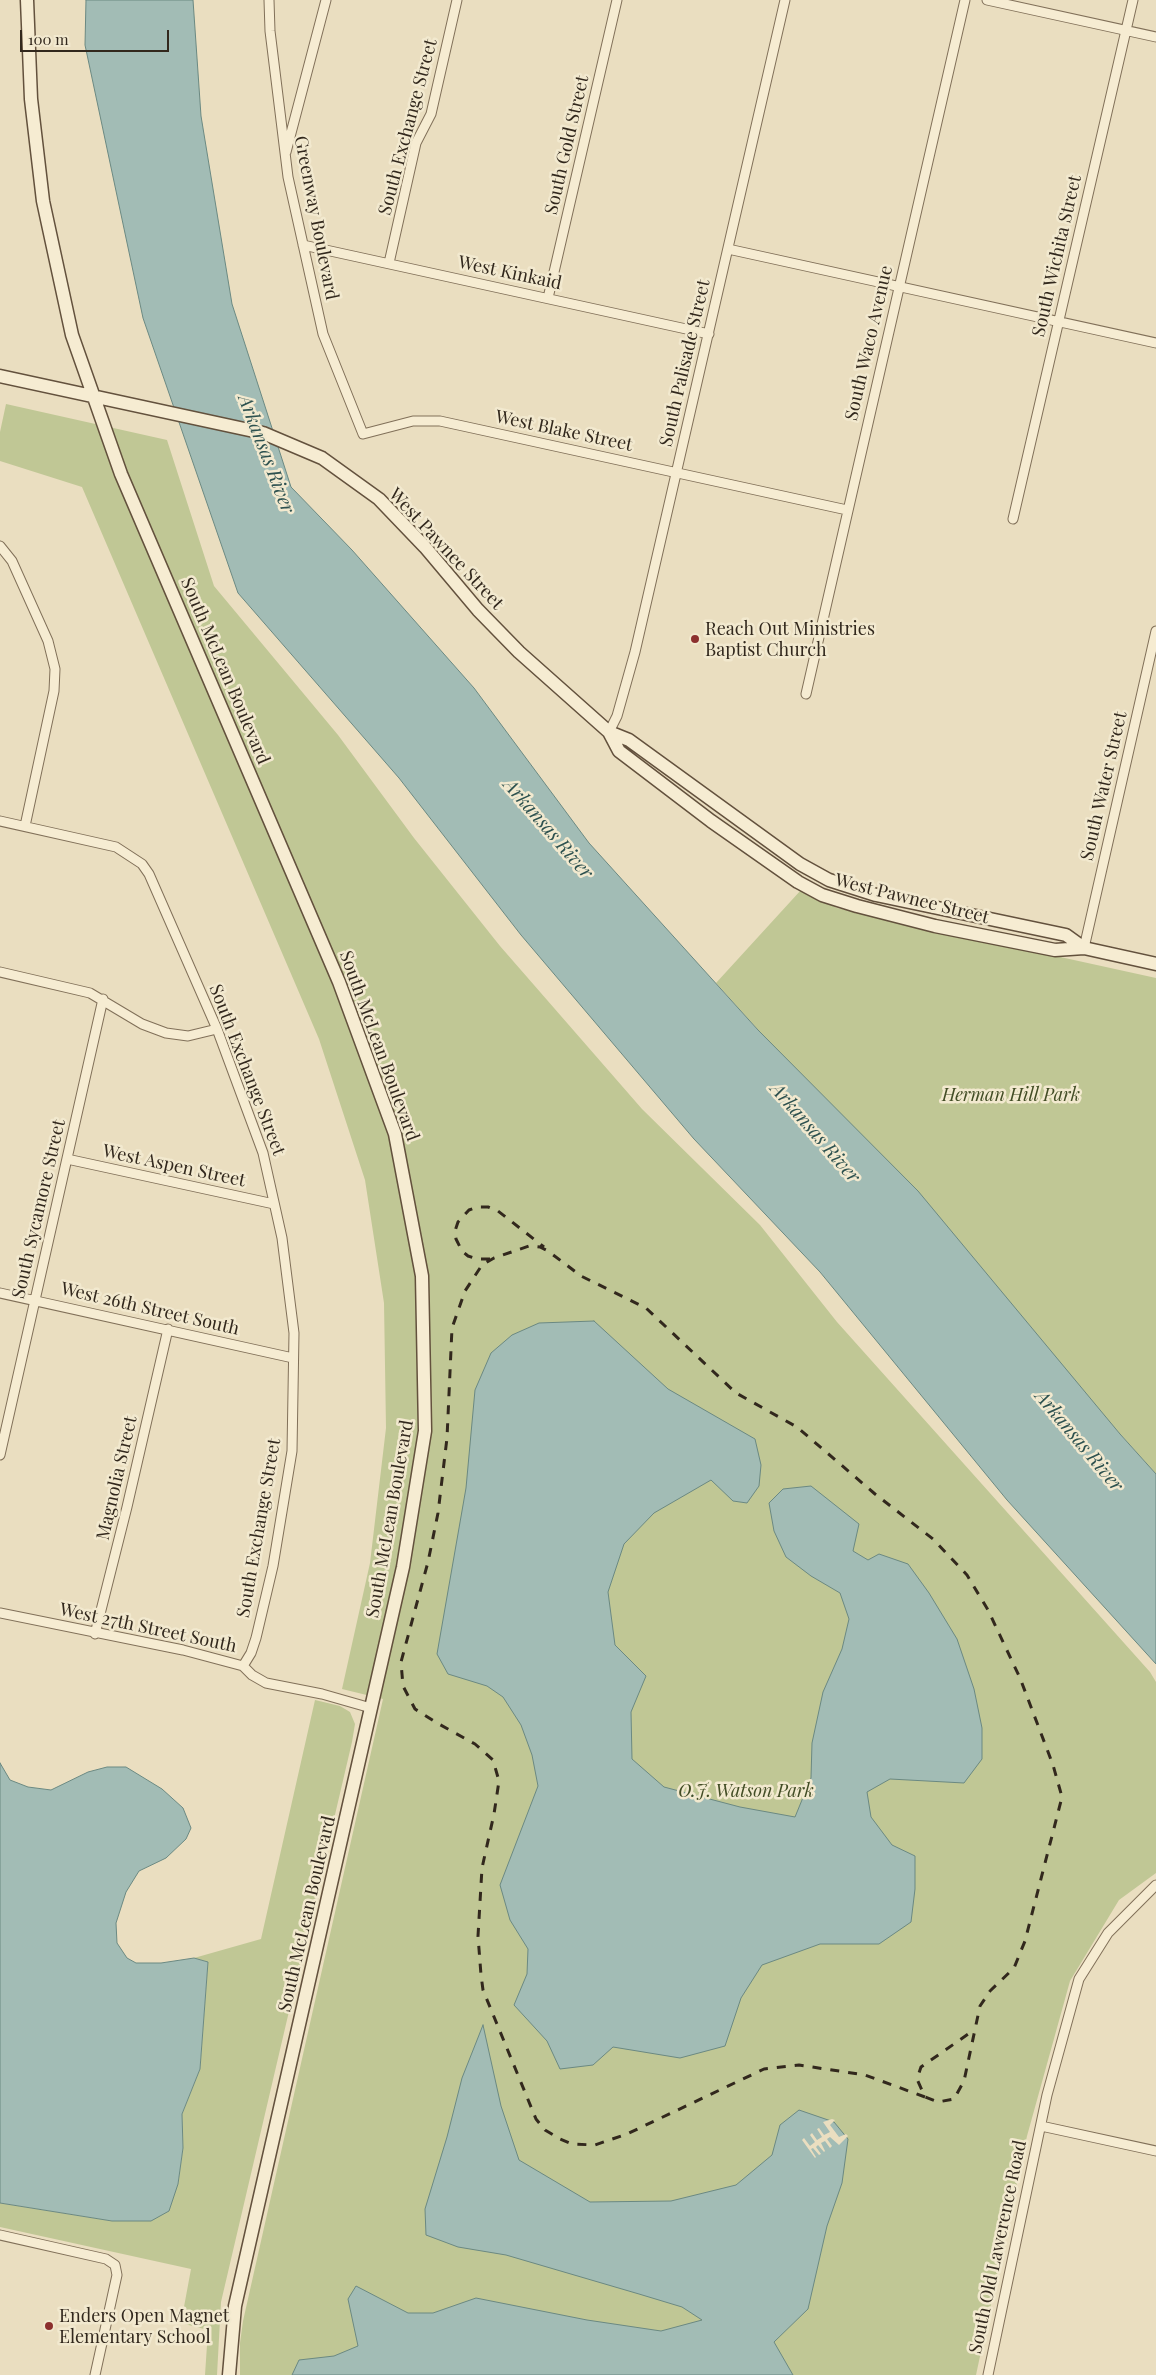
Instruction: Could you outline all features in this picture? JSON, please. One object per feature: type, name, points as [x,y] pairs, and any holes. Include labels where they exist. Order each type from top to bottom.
[{"type":"main road","name":"South McLean Boulevard","points":[[27,0],[31,99],[43,201],[72,336],[121,474],[339,982],[395,1134],[422,1276],[425,1431],[403,1567],[235,2306],[229,2375]]},
{"type":"main road","name":"West Pawnee Street","points":[[0,376],[263,434],[322,458],[379,500],[425,546],[478,610],[519,652],[609,732],[628,740],[800,864],[829,880],[876,895],[1066,935],[1084,948]]},
{"type":"main road","name":"West Pawnee Street","points":[[609,732],[619,751],[711,821],[798,882],[822,895],[935,926],[1055,950],[1084,948],[1156,964]]},
{"type":"street","name":"Greenway Boulevard","points":[[268,0],[270,31],[286,155],[303,244],[323,334],[363,434]]},
{"type":"street","points":[[286,155],[326,0]]},
{"type":"street","name":"South Exchange Street","points":[[390,263],[416,142],[431,114],[457,0]]},
{"type":"street","name":"South Gold Street","points":[[548,298],[617,0]]},
{"type":"street","name":"South Palisade Street","points":[[609,732],[617,716],[635,650],[785,0]]},
{"type":"street","name":"South Waco Avenue","points":[[806,694],[965,0]]},
{"type":"street","points":[[987,0],[1156,37]]},
{"type":"street","name":"South Wichita Street","points":[[1014,519],[1133,0]]},
{"type":"street","name":"West Kinkaid","points":[[303,244],[709,334]]},
{"type":"street","points":[[728,250],[1156,343]]},
{"type":"street","name":"West Blake Street","points":[[363,434],[413,420],[440,421],[847,510]]},
{"type":"street","points":[[0,546],[7,552],[48,641],[55,669],[54,691],[25,826],[0,821]]},
{"type":"street","name":"South Water Street","points":[[1084,948],[1156,631]]},
{"type":"street","name":"South Exchange Street","points":[[25,826],[116,847],[130,854],[149,874],[217,1029],[263,1153],[282,1238],[294,1333],[292,1451],[267,1593],[256,1638],[251,1653],[243,1666]]},
{"type":"street","points":[[0,972],[90,992],[142,1024],[166,1033],[188,1036],[217,1029]]},
{"type":"street","name":"South Sycamore Street","points":[[0,1455],[103,999]]},
{"type":"street","name":"West Aspen Street","points":[[67,1159],[274,1204]]},
{"type":"street","name":"West 26th Street South","points":[[0,1292],[293,1358]]},
{"type":"street","name":"Magnolia Street","points":[[95,1634],[168,1330]]},
{"type":"street","name":"West 27th Street South","points":[[0,1613],[95,1634],[183,1650],[243,1666],[252,1675],[266,1684],[322,1694],[371,1708]]},
{"type":"street","name":"South Old Lawerence Road","points":[[988,2375],[1040,2126],[1079,1979],[1108,1932],[1156,1885]]},
{"type":"street","points":[[1040,2126],[1156,2151]]},
{"type":"street","points":[[0,2235],[106,2259],[115,2265],[117,2276],[95,2375]]},
{"type":"green space","name":"O.J. Watson Park","points":[[6,404],[167,440],[214,586],[338,735],[414,838],[500,946],[642,1109],[760,1225],[837,1322],[1150,1672],[1156,1682],[1156,1873],[1119,1900],[1070,1981],[1027,2136],[976,2375],[240,2375],[240,2343],[243,2321],[383,1699],[342,1689],[370,1563],[386,1428],[384,1303],[365,1180],[319,1039],[82,487],[0,461],[0,432]]},
{"type":"green space","name":"Herman Hill Park","points":[[801,890],[837,908],[1156,978],[1156,1474],[716,983]]},
{"type":"green space","points":[[315,1700],[340,1706],[350,1712],[355,1724],[221,2302],[217,2375],[205,2375],[208,2330],[181,2323],[191,2269],[0,2227],[0,2203],[112,2221],[151,2221],[178,2184],[183,2148],[182,2114],[200,2069],[208,1962],[194,1958],[261,1939]]},
{"type":"water","name":"Arkansas River","points":[[86,0],[193,0],[201,116],[232,304],[291,487],[352,550],[474,688],[589,843],[758,1030],[918,1191],[1120,1434],[1156,1474],[1156,1664],[1007,1500],[820,1272],[694,1139],[521,935],[399,778],[238,593],[143,318],[85,45]]},
{"type":"water","points":[[594,1321],[668,1389],[755,1439],[761,1465],[759,1486],[747,1503],[733,1501],[711,1480],[654,1513],[624,1544],[608,1592],[615,1645],[646,1676],[631,1712],[632,1759],[664,1787],[740,1807],[795,1817],[811,1778],[812,1743],[823,1692],[842,1649],[849,1619],[840,1593],[811,1576],[786,1557],[774,1531],[769,1503],[783,1489],[811,1486],[859,1524],[853,1551],[868,1560],[879,1554],[908,1564],[929,1593],[957,1639],[974,1689],[982,1728],[982,1759],[964,1783],[890,1779],[867,1792],[871,1817],[892,1845],[915,1856],[915,1889],[911,1922],[879,1944],[820,1944],[762,1965],[741,1998],[725,2046],[680,2058],[613,2047],[593,2065],[560,2069],[547,2041],[514,2005],[527,1974],[528,1949],[510,1920],[500,1885],[538,1786],[532,1755],[521,1725],[503,1697],[487,1686],[448,1674],[437,1654],[466,1488],[475,1390],[491,1353],[512,1335],[539,1323]]},
{"type":"water","points":[[0,1763],[10,1780],[28,1787],[51,1790],[88,1772],[107,1767],[126,1767],[162,1789],[183,1808],[191,1828],[186,1839],[166,1858],[139,1871],[126,1892],[116,1923],[117,1943],[127,1958],[136,1963],[161,1963],[194,1958],[208,1962],[200,2069],[182,2114],[183,2148],[178,2184],[169,2211],[151,2221],[112,2221],[0,2203]]},
{"type":"water","points":[[483,2025],[501,2106],[519,2160],[590,2202],[671,2201],[736,2185],[772,2155],[780,2125],[799,2110],[834,2122],[848,2139],[842,2183],[827,2226],[808,2309],[774,2342],[793,2375],[292,2375],[299,2360],[334,2356],[358,2346],[348,2299],[356,2286],[408,2313],[433,2313],[476,2298],[587,2320],[661,2331],[702,2320],[682,2307],[506,2255],[458,2247],[426,2235],[425,2209],[447,2137],[462,2078]]},
{"type":"pier","points":[[835,2120],[830,2125],[839,2137],[846,2134],[848,2136],[839,2145],[830,2137],[827,2139],[832,2146],[830,2148],[825,2141],[821,2143],[824,2152],[818,2145],[816,2147],[821,2154],[819,2155],[813,2148],[811,2149],[815,2158],[802,2140],[804,2138],[810,2146],[815,2142],[810,2135],[812,2133],[817,2140],[822,2137],[817,2129],[819,2128],[824,2135],[830,2132],[823,2122]]},
{"type":"railway","points":[[490,1259],[477,1259],[468,1256],[462,1251],[456,1239],[455,1231],[458,1222],[469,1210],[477,1207],[488,1207],[498,1211],[544,1247]]},
{"type":"railway","points":[[925,2097],[865,2075],[799,2065],[764,2069],[627,2134],[595,2145],[572,2144],[560,2139],[545,2130],[536,2119],[483,1990],[481,1975],[478,1936],[482,1868],[499,1781],[493,1760],[475,1744],[415,1709],[403,1686],[401,1662],[428,1562],[438,1513],[447,1438],[452,1328],[465,1291],[482,1265],[494,1258],[529,1246],[540,1247],[581,1276],[646,1308],[736,1393],[797,1427],[875,1494],[933,1539],[967,1575],[988,1610],[1020,1678],[1053,1765],[1062,1797],[1025,1941],[1014,1968],[990,1991],[980,2006],[964,2081],[954,2099],[938,2102],[925,2097],[917,2079],[921,2067],[974,2030]]},
{"type":"place","name":"Reach Out Ministries Baptist Church","points":[[695,639]]},
{"type":"place","name":"Enders Open Magnet Elementary School","points":[[49,2326]]}]
